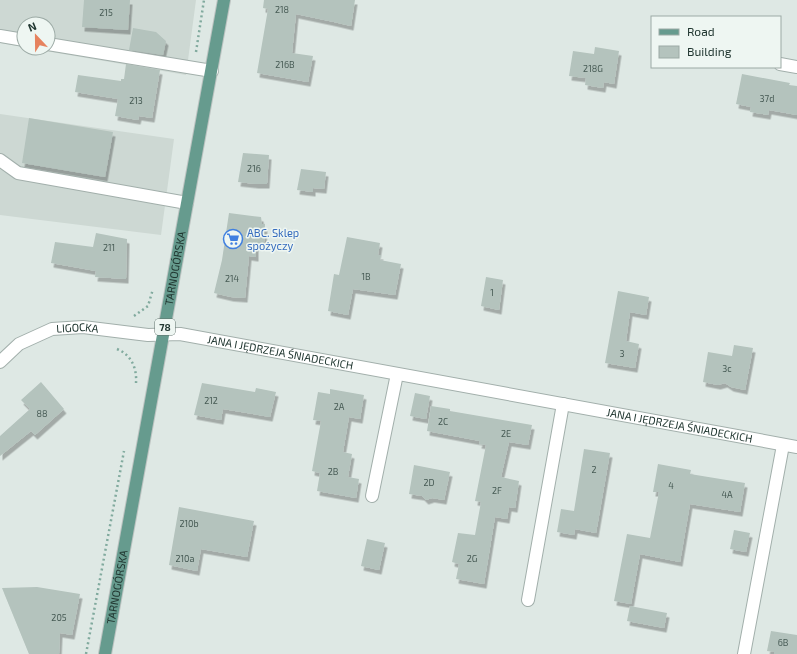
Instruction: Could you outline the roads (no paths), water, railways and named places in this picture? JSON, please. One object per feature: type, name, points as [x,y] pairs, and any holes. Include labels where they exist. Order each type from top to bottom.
[{"type":"main road","name":"TARNOGÓRSKA","points":[[105,654],[224,0]]},
{"type":"street","points":[[0,36],[16,39]]},
{"type":"street","points":[[56,45],[212,71]]},
{"type":"street","points":[[781,64],[797,67]]},
{"type":"street","points":[[0,160],[18,173],[187,203]]},
{"type":"street","name":"LIGOCKA","points":[[0,362],[19,344],[52,329],[83,327],[148,335],[164,334]]},
{"type":"street","name":"JANA I JĘDRZEJA ŚNIADECKICH","points":[[164,334],[180,334],[797,447]]},
{"type":"street","points":[[372,496],[397,374]]},
{"type":"street","points":[[528,600],[563,404]]},
{"type":"street","points":[[744,654],[783,444]]},
{"type":"place","name":"ABC. Sklep spożyczy","points":[[233,239]]}]
